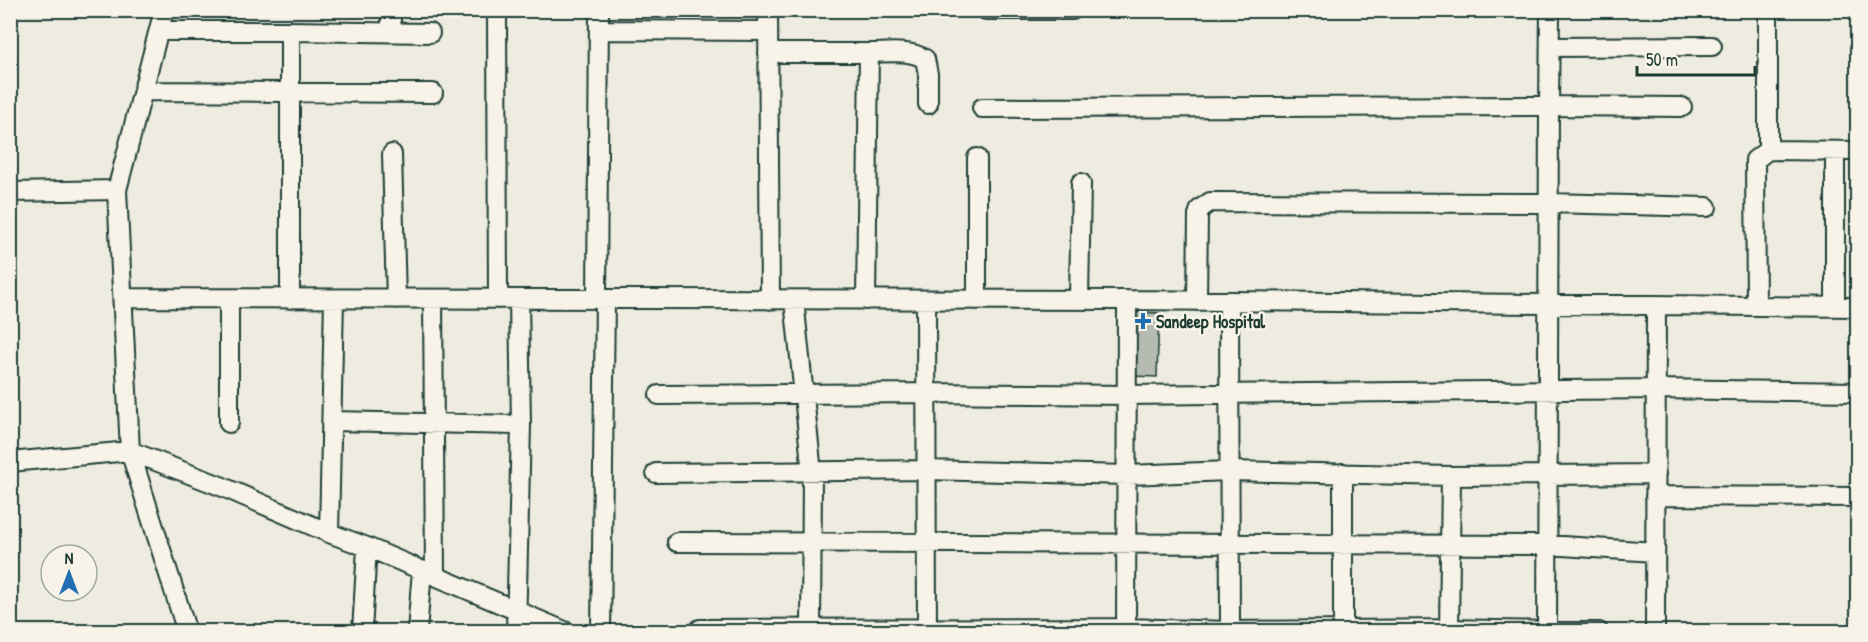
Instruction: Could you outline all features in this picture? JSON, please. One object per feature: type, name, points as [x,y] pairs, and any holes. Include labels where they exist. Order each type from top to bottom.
[{"type":"street","points":[[164,10],[117,190],[130,451],[187,632]]},
{"type":"street","points":[[391,10],[391,32]]},
{"type":"street","points":[[497,10],[498,299]]},
{"type":"street","points":[[599,10],[601,632]]},
{"type":"street","points":[[768,10],[770,300]]},
{"type":"street","points":[[986,10],[1072,10]]},
{"type":"street","points":[[1547,631],[1551,10]]},
{"type":"street","points":[[1768,10],[1768,150]]},
{"type":"street","points":[[599,30],[768,31]]},
{"type":"street","points":[[159,31],[430,33]]},
{"type":"street","points":[[290,31],[290,299]]},
{"type":"street","points":[[1550,47],[1712,46]]},
{"type":"street","points":[[768,53],[917,54],[925,59],[928,74],[927,104]]},
{"type":"street","points":[[866,300],[869,53]]},
{"type":"street","points":[[144,90],[433,93]]},
{"type":"street","points":[[982,108],[1549,105],[1682,107]]},
{"type":"street","points":[[1756,306],[1754,168],[1760,154],[1768,150],[1857,151]]},
{"type":"street","points":[[1834,307],[1835,152]]},
{"type":"street","points":[[392,154],[396,299]]},
{"type":"street","points":[[977,158],[977,300]]},
{"type":"street","points":[[1079,300],[1081,183]]},
{"type":"street","points":[[10,192],[117,190]]},
{"type":"street","points":[[1197,301],[1198,215],[1200,209],[1210,202],[1549,202],[1707,207]]},
{"type":"street","points":[[123,298],[1127,300],[1857,307]]},
{"type":"street","points":[[229,299],[229,423]]},
{"type":"street","points":[[329,534],[334,299]]},
{"type":"street","points":[[417,632],[428,572],[435,423],[433,299]]},
{"type":"street","points":[[516,632],[521,425],[519,299]]},
{"type":"street","points":[[794,300],[812,473],[811,631]]},
{"type":"street","points":[[926,300],[927,630]]},
{"type":"street","points":[[1126,630],[1127,300]]},
{"type":"street","points":[[1229,301],[1230,631]]},
{"type":"street","points":[[1655,632],[1656,306]]},
{"type":"street","points":[[659,395],[926,393],[1127,395],[1656,389],[1857,392]]},
{"type":"street","points":[[332,421],[521,425]]},
{"type":"street","points":[[10,462],[130,451],[223,487],[329,534],[368,547],[567,632]]},
{"type":"street","points":[[656,473],[926,470],[1127,475],[1229,471],[1451,476],[1656,474]]},
{"type":"street","points":[[1343,473],[1343,630]]},
{"type":"street","points":[[1449,630],[1451,476]]},
{"type":"street","points":[[1655,496],[1857,497]]},
{"type":"street","points":[[677,542],[1547,545],[1655,552]]},
{"type":"street","points":[[362,632],[368,547]]},
{"type":"street","points":[[700,629],[1599,632]]},
{"type":"building","points":[[1136,312],[1159,313],[1157,377],[1133,376]]},
{"type":"place","name":"Sandeep Hospital","points":[[1143,321]]}]
